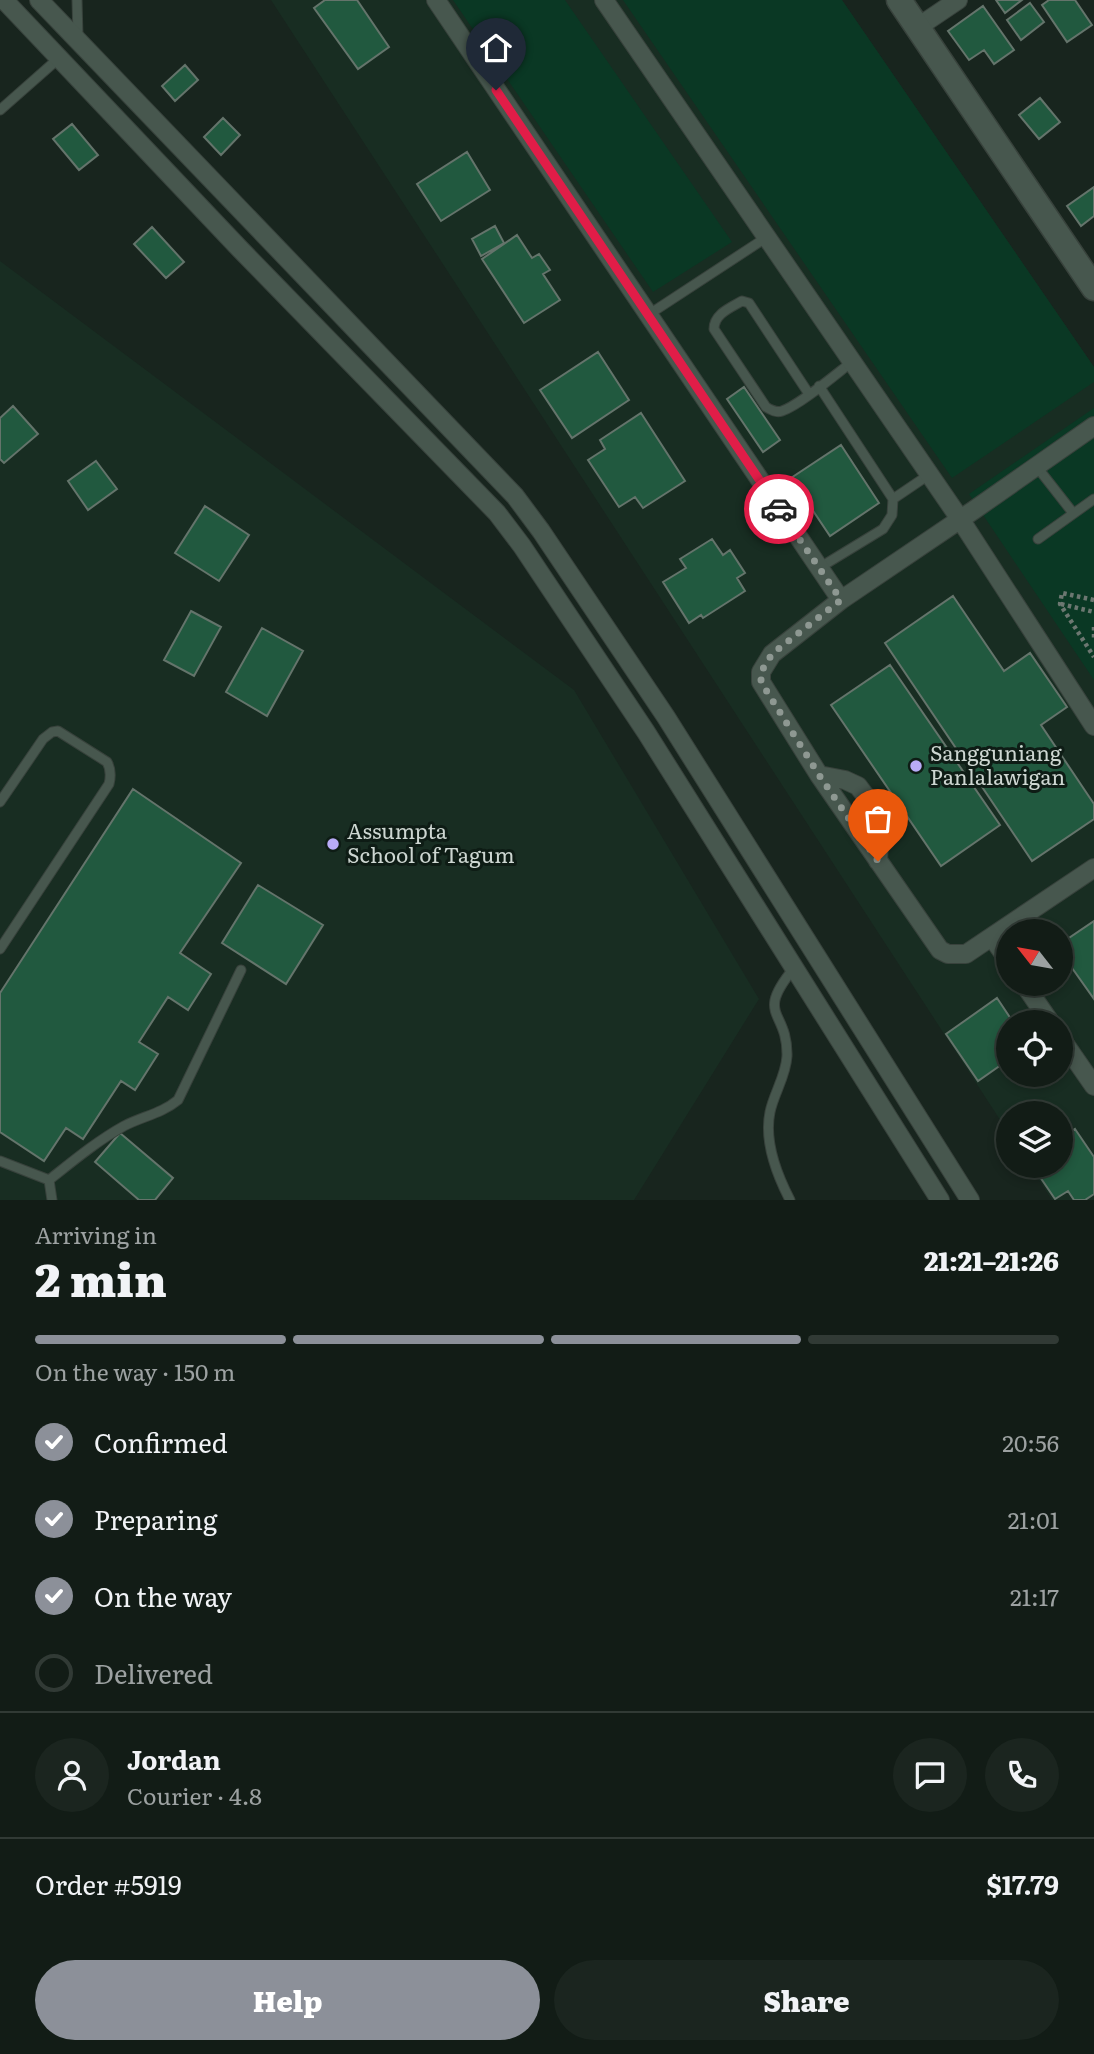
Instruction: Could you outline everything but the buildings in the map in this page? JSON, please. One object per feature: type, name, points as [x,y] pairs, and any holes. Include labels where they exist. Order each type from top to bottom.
[{"type":"main road","points":[[899,0],[1094,288]]},
{"type":"street","points":[[4,0],[496,513],[522,546],[646,732],[940,1200]]},
{"type":"street","points":[[39,0],[515,496],[666,718],[970,1200]]},
{"type":"street","points":[[436,0],[841,600]]},
{"type":"street","points":[[604,0],[930,474],[1094,726]]},
{"type":"street","points":[[918,27],[958,0]]},
{"type":"street","points":[[59,58],[78,41]]},
{"type":"street","points":[[240,248],[258,230]]},
{"type":"street","points":[[1094,426],[841,600],[772,654],[761,672],[761,682],[819,775],[940,950],[948,954],[966,954],[1094,868]]},
{"type":"street","points":[[819,775],[845,780],[858,786],[871,803],[880,821],[878,861]]},
{"type":"street","points":[[992,937],[996,943]]},
{"type":"street","points":[[836,1034],[857,1021]]},
{"type":"street","points":[[1073,1056],[1094,1086]]},
{"type":"lane","points":[[77,0],[78,41]]},
{"type":"lane","points":[[0,110],[59,58]]},
{"type":"lane","points":[[648,315],[768,237]]},
{"type":"lane","points":[[809,394],[749,303],[741,301],[719,316],[713,324],[714,329],[766,407],[777,412],[809,394],[853,361]]},
{"type":"lane","points":[[819,386],[893,499],[892,515],[883,528],[819,568]]},
{"type":"lane","points":[[1037,467],[1073,513]]},
{"type":"lane","points":[[893,499],[930,474]]},
{"type":"lane","points":[[1038,539],[1094,499]]},
{"type":"lane","points":[[0,802],[43,739],[52,732],[58,731],[107,762],[109,766],[109,785],[0,949]]},
{"type":"lane","points":[[790,1200],[769,1141],[770,1113],[787,1058],[786,1037],[773,1003],[779,988],[794,968]]},
{"type":"lane","points":[[49,1180],[116,1131],[166,1109],[178,1100],[241,970]]},
{"type":"lane","points":[[0,1161],[49,1180]]},
{"type":"lane","points":[[49,1180],[52,1200]]},
{"type":"path","points":[[1094,600],[1062,593],[1060,604],[1094,657]]},
{"type":"path","points":[[1060,604],[1094,612]]},
{"type":"path","points":[[1094,627],[1094,641]]},
{"type":"shaded area","points":[[271,0],[842,0],[1094,367],[1094,1200],[1052,1200],[1038,1178],[1073,1178],[1073,1101],[996,1101],[996,1114]]},
{"type":"shaded area","name":"Assumpta School of Tagum","points":[[0,261],[574,690],[759,999],[634,1200],[0,1200]]},
{"type":"green space","points":[[453,0],[565,0],[732,242],[653,292]]},
{"type":"green space","points":[[623,0],[842,0],[1094,367],[1094,382],[952,478]]},
{"type":"green space","points":[[1094,408],[1094,680],[969,494]]},
{"type":"way so far","points":[[779,509],[841,600],[772,654],[764,664],[761,682],[819,775],[878,861]]},
{"type":"place","name":"Sangguniang Panlalawigan","points":[[916,766]]},
{"type":"place","name":"Assumpta School of Tagum","points":[[333,844]]},
{"type":"route","points":[[496,90],[779,509]]}]
